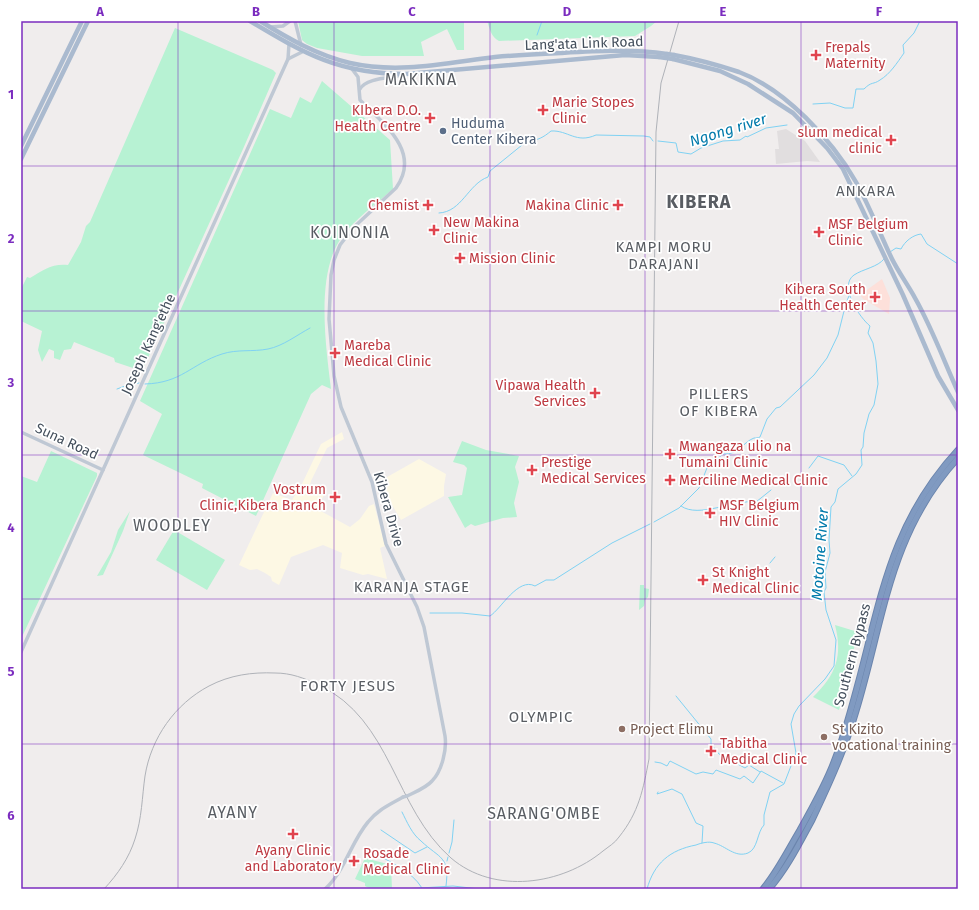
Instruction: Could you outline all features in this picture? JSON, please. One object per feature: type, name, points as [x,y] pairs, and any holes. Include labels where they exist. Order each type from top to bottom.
[{"type":"highway","name":"Southern Bypass","points":[[768,887],[834,763],[858,684],[884,583],[903,532],[922,496],[941,468],[958,450]]},
{"type":"highway","name":"Southern Bypass","points":[[763,889],[768,887],[793,856],[806,832],[843,750],[856,710],[890,582],[909,530],[932,490],[958,458]]},
{"type":"main road","points":[[21,160],[34,125],[82,21]]},
{"type":"main road","points":[[21,146],[34,125],[88,21]]},
{"type":"main road","name":"Lang'ata Link Road","points":[[250,21],[289,44],[301,49],[331,58],[382,68],[436,66],[496,57],[625,50],[674,57],[740,72],[786,100],[823,135],[839,155],[857,182],[893,260],[932,332]]},
{"type":"main road","name":"Lang'ata Link Road","points":[[260,21],[320,60],[372,73],[406,74],[625,55],[667,54],[720,72],[748,84],[781,104],[820,139],[843,169],[927,349]]},
{"type":"main road","points":[[553,62],[549,59],[554,54]]},
{"type":"main road","points":[[530,55],[533,58],[530,64]]},
{"type":"main road","points":[[958,392],[932,332],[920,312],[915,312],[914,314],[938,376],[958,410]]},
{"type":"street","points":[[263,29],[283,26],[290,21]]},
{"type":"street","points":[[288,59],[301,49],[295,21]]},
{"type":"street","name":"Joseph Kang'ethe","points":[[21,652],[288,59],[289,44]]},
{"type":"street","points":[[352,69],[358,77],[360,90]]},
{"type":"street","points":[[360,90],[362,85],[373,80],[406,74]]},
{"type":"street","name":"Kibera Drive","points":[[325,889],[344,864],[368,822],[383,808],[430,783],[434,779],[444,751],[445,736],[423,622],[386,544],[372,482],[341,407],[334,376],[329,321],[330,275],[334,260],[340,245],[353,228],[396,188],[401,182],[404,171],[402,150],[396,136],[360,100],[360,90]]},
{"type":"street","name":"Suna Road","points":[[21,432],[103,470]]},
{"type":"shaded area","points":[[786,129],[805,141],[820,162],[807,161],[776,164],[775,149],[779,149],[777,131]]},
{"type":"shaded area","name":"Kibera South Health Center","points":[[882,279],[890,298],[889,314],[863,299],[860,295]]},
{"type":"shaded area","points":[[342,432],[344,439],[327,448],[311,481],[310,485],[324,495],[317,509],[350,527],[360,519],[369,506],[374,504],[385,546],[380,548],[387,579],[368,574],[363,575],[340,568],[342,553],[323,545],[291,557],[279,585],[272,581],[271,577],[257,569],[250,570],[239,565],[273,493],[292,500],[301,486],[321,444]]},
{"type":"shaded area","points":[[419,459],[446,474],[444,496],[401,520],[383,490],[380,481]]},
{"type":"green space","points":[[298,21],[464,21],[464,50],[457,50],[447,29],[421,42],[424,56],[362,56],[317,48],[307,44],[302,40]]},
{"type":"green space","points":[[487,21],[657,21],[635,36],[499,41],[492,35]]},
{"type":"green space","points":[[175,28],[273,70],[276,73],[142,371],[115,362],[114,358],[74,342],[71,349],[64,350],[60,360],[54,358],[54,351],[49,349],[42,362],[38,350],[42,331],[21,321],[21,289],[27,277],[30,278],[53,266],[68,265],[81,242],[86,226],[90,222]]},
{"type":"green space","points":[[322,81],[390,140],[393,189],[353,224],[342,237],[334,252],[328,270],[324,311],[331,389],[322,385],[311,394],[256,516],[202,488],[203,484],[143,455],[162,414],[140,401],[270,109],[291,118],[300,97],[311,103]]},
{"type":"green space","points":[[462,441],[486,450],[519,456],[515,467],[519,482],[514,503],[517,517],[503,518],[475,526],[471,524],[465,528],[448,497],[462,495],[467,468],[464,465],[453,462]]},
{"type":"green space","points":[[51,451],[97,473],[97,476],[21,639],[21,476],[37,482]]},
{"type":"green space","points":[[130,511],[123,531],[103,575],[97,576],[111,552],[118,530]]},
{"type":"green space","points":[[174,530],[225,560],[207,590],[156,560]]},
{"type":"green space","points":[[640,585],[644,585],[644,588],[649,589],[648,597],[645,600],[644,606],[639,610]]},
{"type":"green space","points":[[835,625],[858,632],[839,710],[813,697],[827,681],[836,664],[838,646]]},
{"type":"green space","points":[[365,858],[391,865],[392,889],[371,889],[365,886],[365,883],[355,879]]},
{"type":"waterway","points":[[537,35],[542,21]]},
{"type":"waterway","name":"Ngong river","points":[[813,104],[830,103],[845,108],[853,108],[856,89],[864,89],[884,78],[904,53],[903,45],[914,33],[920,21]]},
{"type":"waterway","name":"Ngong river","points":[[658,141],[676,143],[678,152],[691,154],[701,148],[723,141],[740,140],[766,128],[787,125]]},
{"type":"waterway","name":"Ngong river","points":[[439,213],[454,208],[475,185],[488,177],[490,171],[527,141],[540,138],[551,131],[562,132],[583,138],[596,135],[644,136],[650,137],[653,141]]},
{"type":"waterway","name":"Motoine River","points":[[890,252],[896,248],[901,249],[910,239],[921,234],[927,244],[958,264]]},
{"type":"waterway","name":"Motoine River","points":[[647,889],[650,880],[659,865],[664,859],[678,850],[710,842],[718,844],[739,854],[748,853],[754,848],[764,825],[764,815],[770,792],[784,784],[796,753],[791,724],[794,714],[799,706],[825,679],[834,666],[836,640],[826,610],[824,592],[826,588],[825,572],[830,553],[829,540],[831,507],[835,502],[838,489],[856,474],[862,465],[861,450],[863,447],[864,433],[869,414],[874,405],[878,384],[873,343],[868,333],[870,326],[852,302],[848,286],[854,275],[878,264],[884,259]]},
{"type":"waterway","points":[[654,522],[679,508],[699,488],[707,468],[723,454],[733,452],[750,440],[760,437],[767,419],[776,408],[780,407],[814,375],[827,358],[838,335],[849,296]]},
{"type":"waterway","points":[[145,384],[158,383],[177,377],[211,358],[222,354],[274,348],[310,328]]},
{"type":"waterway","points":[[117,389],[139,383]]},
{"type":"waterway","points":[[809,468],[818,456],[844,465],[852,476]]},
{"type":"waterway","points":[[681,506],[688,509],[707,510],[738,503],[756,502],[771,490]]},
{"type":"waterway","points":[[430,613],[462,613],[490,616],[510,595],[522,586],[529,584],[535,586],[546,580],[554,580],[612,543],[650,524]]},
{"type":"waterway","points":[[770,563],[775,557]]},
{"type":"waterway","points":[[676,696],[711,739],[711,744],[719,754],[745,768],[749,765],[760,772]]},
{"type":"waterway","points":[[655,762],[667,766],[670,761],[696,774],[703,772],[713,774],[716,770],[740,779],[744,776],[753,783],[761,771],[783,783]]},
{"type":"waterway","points":[[658,792],[657,794],[672,789],[682,794],[696,823],[703,826],[702,843]]},
{"type":"waterway","points":[[402,812],[415,835],[445,863],[447,876],[446,886]]},
{"type":"waterway","points":[[449,853],[452,842],[454,820]]},
{"type":"waterway","points":[[381,830],[415,853],[427,847]]},
{"type":"waterway","points":[[370,851],[405,871],[412,876],[422,888]]},
{"type":"waterway","points":[[447,861],[448,857]]},
{"type":"waterway","points":[[404,889],[453,886],[479,889]]},
{"type":"railway","points":[[104,889],[114,878],[133,846],[142,808],[148,762],[153,748],[166,724],[175,712],[197,693],[225,679],[250,674],[281,673],[297,676],[319,685],[343,700],[362,720],[378,742],[403,791],[432,838],[451,858],[468,870],[487,877],[507,881],[528,881],[548,878],[568,872],[586,863],[613,843],[626,828],[636,810],[645,781],[649,759],[656,132],[661,83],[679,21]]},
{"type":"place","name":"Frepals Maternity","points":[[816,55]]},
{"type":"place","name":"Marie Stopes Clinic","points":[[543,110]]},
{"type":"place","name":"KIbera D.O. Health Centre","points":[[430,118]]},
{"type":"place","name":"Huduma Center Kibera","points":[[443,131]]},
{"type":"place","name":"slum medical clinic","points":[[891,140]]},
{"type":"place","name":"Chemist","points":[[428,205]]},
{"type":"place","name":"Makina Clinic","points":[[618,205]]},
{"type":"place","name":"New Makina Clinic","points":[[434,230]]},
{"type":"place","name":"MSF Belgium Clinic","points":[[819,232]]},
{"type":"place","name":"Mission Clinic","points":[[460,258]]},
{"type":"place","name":"Kibera South Health Center","points":[[875,297]]},
{"type":"place","name":"Mareba Medical Clinic","points":[[335,353]]},
{"type":"place","name":"Vipawa Health Services","points":[[595,393]]},
{"type":"place","name":"Mwangaza ulio na Tumaini Clinic","points":[[670,454]]},
{"type":"place","name":"Prestige Medical Services","points":[[532,470]]},
{"type":"place","name":"Merciline Medical Clinic","points":[[670,480]]},
{"type":"place","name":"Vostrum Clinic,Kibera Branch","points":[[335,497]]},
{"type":"place","name":"MSF Belgium HIV Clinic","points":[[710,513]]},
{"type":"place","name":"St Knight Medical Clinic","points":[[703,580]]},
{"type":"place","name":"Project Elimu","points":[[622,729]]},
{"type":"place","name":"St Kizito vocational training","points":[[824,737]]},
{"type":"place","name":"Tabitha Medical Clinic","points":[[711,751]]},
{"type":"place","name":"Ayany Clinic and Laboratory","points":[[293,834]]},
{"type":"place","name":"Rosade Medical Clinic","points":[[354,861]]},
{"type":"district","name":"MAKIKNA","points":[[421,79]]},
{"type":"district","name":"ANKARA","points":[[866,191]]},
{"type":"district","name":"KIBERA","points":[[699,202]]},
{"type":"district","name":"KOINONIA","points":[[350,232]]},
{"type":"district","name":"KAMPI MORU DARAJANI","points":[[664,256]]},
{"type":"district","name":"PILLERS OF KIBERA","points":[[719,402]]},
{"type":"district","name":"WOODLEY","points":[[172,525]]},
{"type":"district","name":"KARANJA STAGE","points":[[412,587]]},
{"type":"district","name":"FORTY JESUS","points":[[348,686]]},
{"type":"district","name":"OLYMPIC","points":[[541,717]]},
{"type":"district","name":"AYANY","points":[[233,812]]},
{"type":"district","name":"SARANG'OMBE","points":[[544,813]]}]
